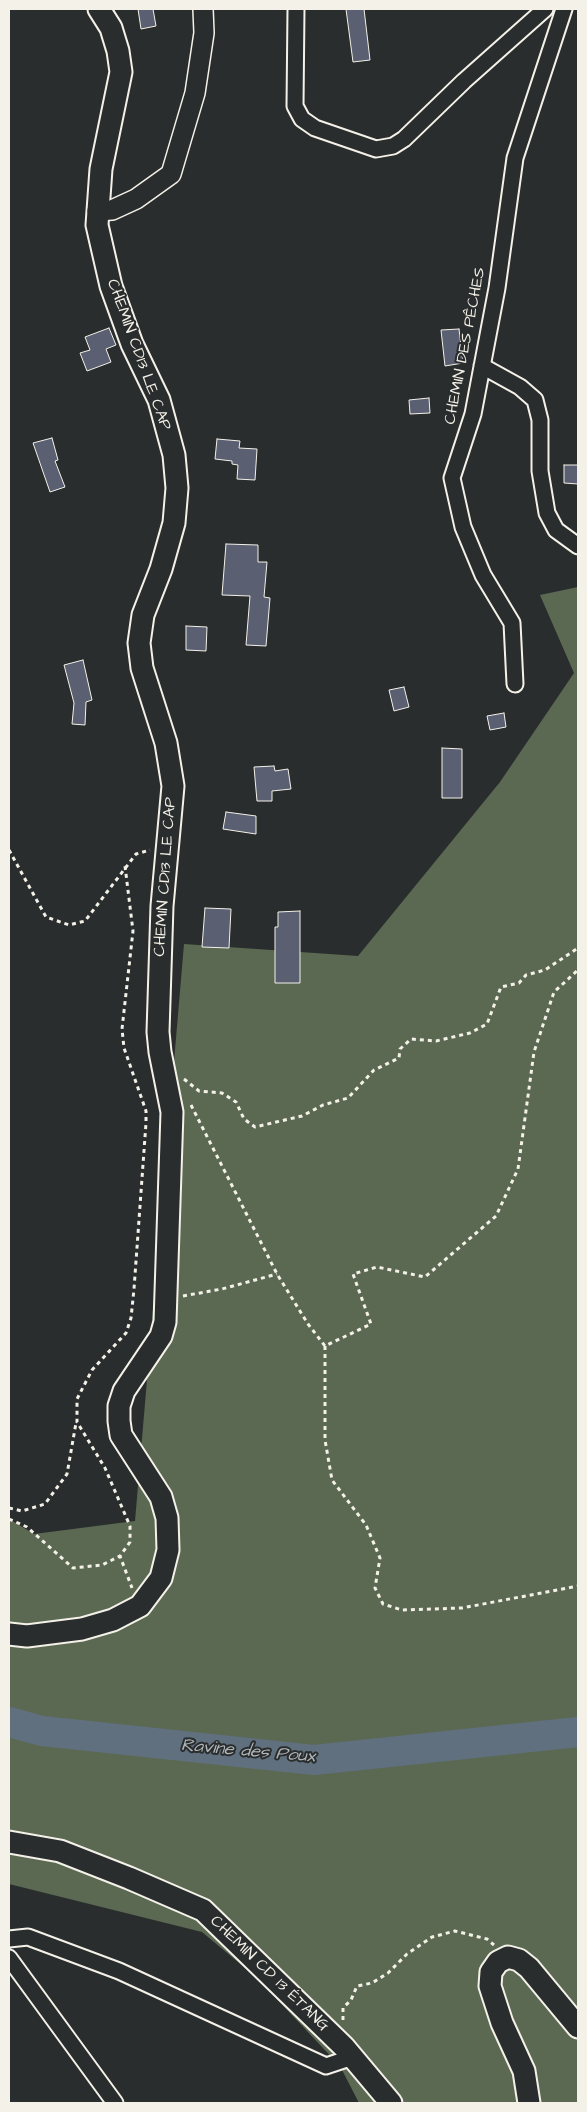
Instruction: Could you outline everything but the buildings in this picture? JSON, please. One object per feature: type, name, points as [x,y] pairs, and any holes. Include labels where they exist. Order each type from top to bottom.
[{"type":"main road","name":"CHEMIN CD13 LE CAP","points":[[9,1634],[27,1636],[82,1629],[114,1620],[140,1606],[161,1578],[168,1550],[167,1518],[161,1497],[121,1436],[118,1421],[119,1406],[124,1391],[161,1336],[164,1322],[171,1102],[160,1052],[158,1032],[162,906],[169,848],[172,786],[166,743],[142,668],[139,643],[143,615],[161,569],[174,523],[177,488],[174,455],[158,400],[132,344],[111,286],[97,225],[101,169],[121,72],[111,28],[99,9]]},
{"type":"main road","name":"CHEMIN CD 13 ÉTANG","points":[[9,1842],[60,1851],[203,1910],[348,2052],[391,2103]]},
{"type":"main road","points":[[529,2103],[524,2070],[502,2023],[490,1986],[491,1972],[498,1962],[508,1957],[519,1960],[529,1968],[578,2027]]},
{"type":"street","points":[[97,211],[112,210],[136,199],[171,174],[195,93],[204,33],[203,9]]},
{"type":"street","points":[[296,9],[295,106],[302,119],[315,128],[376,149],[393,146],[404,139],[464,81],[545,9]]},
{"type":"street","name":"CHEMIN DES PÊCHES","points":[[515,684],[512,623],[483,575],[463,526],[452,478],[473,414],[497,288],[515,158],[564,9]]},
{"type":"street","points":[[482,366],[520,387],[535,400],[540,420],[540,471],[547,513],[556,530],[578,546]]},
{"type":"street","points":[[9,1939],[28,1937],[119,1972],[326,2066],[348,2052]]},
{"type":"street","points":[[9,1958],[115,2103]]},
{"type":"path","points":[[9,850],[46,917],[68,925],[85,920],[136,854],[144,850],[169,848]]},
{"type":"path","points":[[9,1508],[22,1511],[45,1504],[66,1474],[77,1422],[77,1400],[92,1370],[126,1333],[131,1318],[146,1117],[124,1048],[122,1029],[134,931],[125,866]]},
{"type":"path","points":[[181,1076],[199,1091],[222,1093],[236,1102],[244,1119],[255,1127],[302,1116],[323,1105],[348,1098],[374,1070],[399,1058],[400,1049],[411,1039],[436,1041],[470,1032],[487,1024],[501,987],[519,983],[526,975],[545,970],[578,948]]},
{"type":"path","points":[[325,1346],[371,1324],[353,1274],[377,1267],[425,1277],[496,1216],[518,1169],[534,1052],[554,992],[578,970]]},
{"type":"path","points":[[171,1102],[190,1104],[277,1274],[308,1324],[325,1346],[325,1440],[332,1480],[366,1525],[380,1558],[375,1588],[383,1604],[402,1610],[462,1608],[578,1586]]},
{"type":"path","points":[[165,1300],[222,1289],[277,1274]]},
{"type":"path","points":[[9,1519],[27,1527],[73,1568],[102,1565],[120,1556],[130,1542],[130,1526],[105,1468],[77,1422]]},
{"type":"path","points":[[120,1556],[140,1606]]},
{"type":"path","points":[[348,2052],[343,2008],[351,2000],[357,1986],[372,1983],[388,1973],[406,1954],[432,1937],[455,1931],[487,1939],[508,1957]]},
{"type":"green space","points":[[578,587],[578,2103],[359,2103],[340,2066],[256,1977],[202,1932],[9,1884],[9,1519],[34,1534],[135,1521],[184,944],[358,956],[500,782],[574,673],[540,595]]},
{"type":"waterway","name":"Ravine des Poux","points":[[9,1722],[42,1731],[314,1760],[578,1732]]}]
